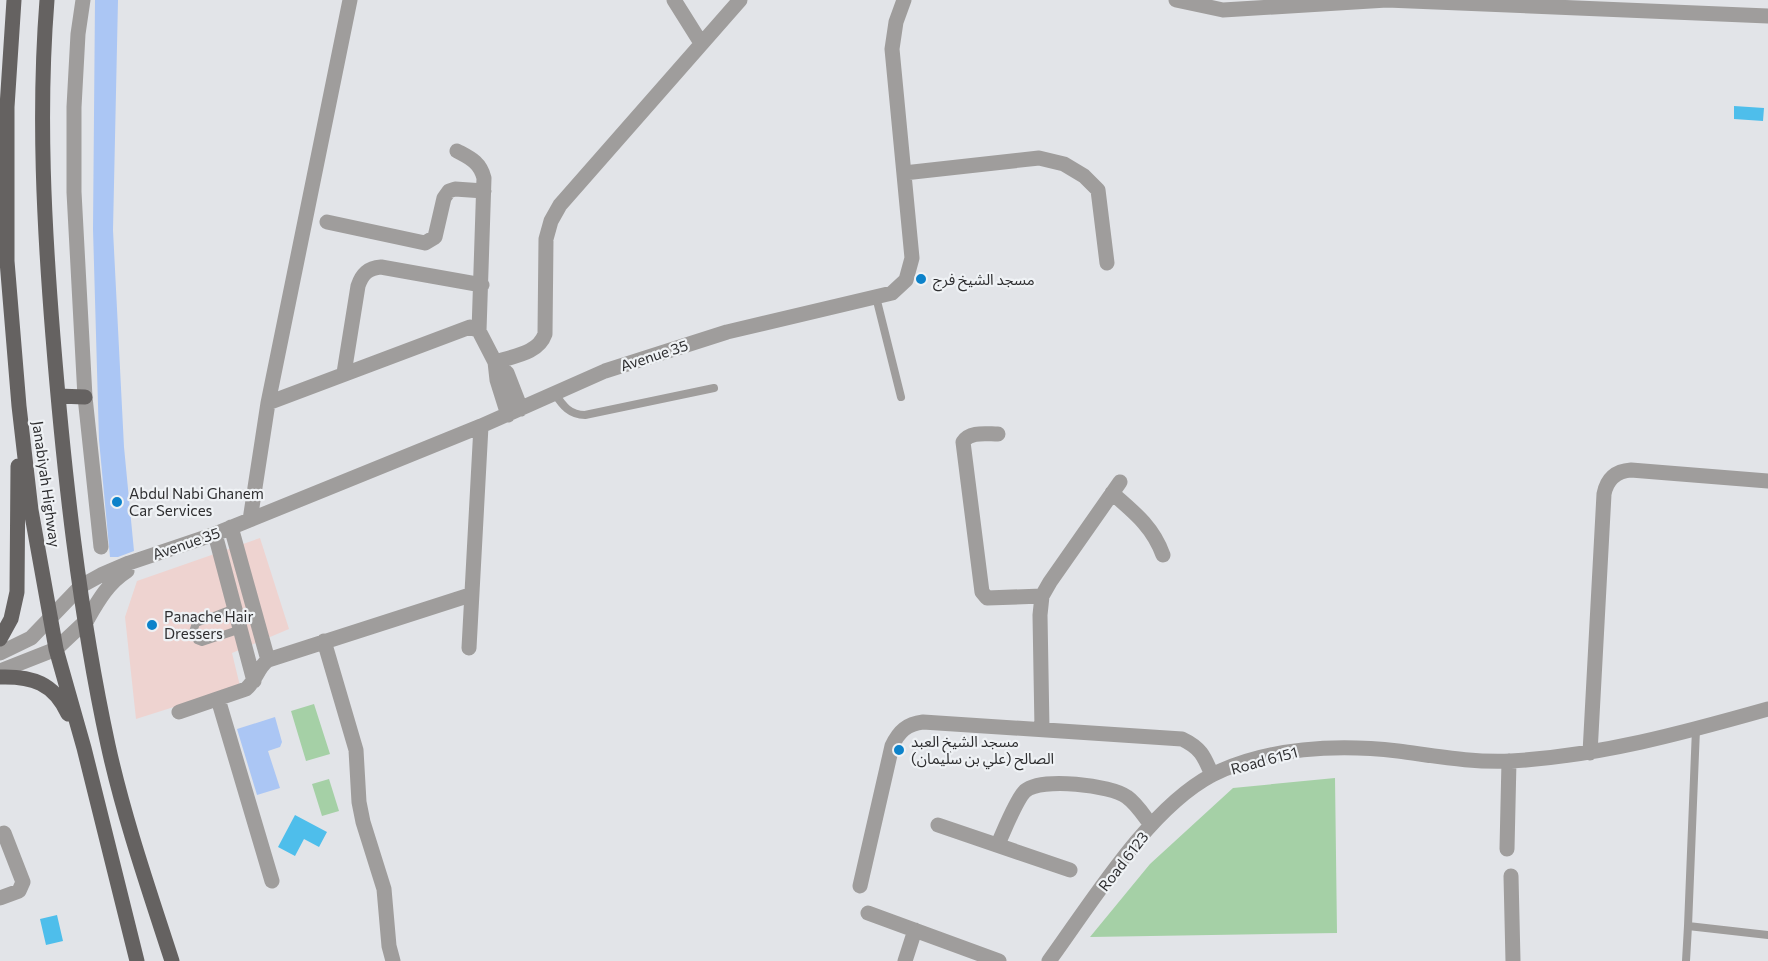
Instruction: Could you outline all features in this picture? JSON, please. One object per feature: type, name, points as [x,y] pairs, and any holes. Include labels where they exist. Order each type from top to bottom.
[{"type":"main road","name":"Janabiyah Highway","points":[[14,0],[7,108],[3,215],[4,259],[31,510],[56,648],[84,748],[136,961]]},
{"type":"main road","name":"Janabiyah Highway","points":[[48,0],[42,139],[47,259],[58,396],[81,586],[98,696],[116,779],[127,821],[172,961]]},
{"type":"main road","points":[[58,396],[85,397]]},
{"type":"main road","points":[[0,639],[11,619],[17,592],[19,406]]},
{"type":"main road","points":[[0,677],[15,676],[41,682],[54,691],[65,706],[84,748]]},
{"type":"street","points":[[83,0],[78,34],[73,151],[85,397],[101,547]]},
{"type":"street","points":[[250,520],[268,403],[350,0]]},
{"type":"street","points":[[674,0],[701,43]]},
{"type":"street","points":[[495,362],[529,351],[542,342],[545,334],[546,239],[555,213],[740,0]]},
{"type":"street","name":"Avenue 35","points":[[0,653],[31,638],[81,586],[101,575],[250,520],[515,412],[605,371],[728,332],[892,293],[906,279],[912,258],[892,49],[896,22],[904,0]]},
{"type":"street","points":[[1176,0],[1222,10],[1263,4],[1387,0],[1768,16]]},
{"type":"street","points":[[457,151],[475,161],[484,178],[479,331],[495,362],[497,380],[515,412]]},
{"type":"street","points":[[904,173],[1040,158],[1064,164],[1084,176],[1098,190],[1107,263]]},
{"type":"street","points":[[327,222],[425,243],[437,234],[444,198],[449,191],[455,189],[484,191]]},
{"type":"street","points":[[344,373],[358,286],[360,278],[366,272],[381,267],[482,285]]},
{"type":"street","points":[[268,403],[465,328],[470,327],[479,331]]},
{"type":"street","points":[[469,648],[480,426]]},
{"type":"street","points":[[998,434],[973,434],[965,438],[963,442],[982,592],[987,598],[1042,596]]},
{"type":"street","points":[[1590,753],[1604,494],[1608,482],[1618,473],[1632,470],[1768,481]]},
{"type":"street","points":[[1042,729],[1040,615],[1042,596],[1116,488],[1157,538],[1163,555]]},
{"type":"street","points":[[231,527],[268,660]]},
{"type":"street","points":[[215,534],[254,681]]},
{"type":"street","name":"Avenue 35","points":[[0,671],[56,648],[87,620],[105,590],[117,577],[144,558]]},
{"type":"street","points":[[179,712],[246,689],[268,660],[470,595]]},
{"type":"street","points":[[235,608],[252,601]]},
{"type":"street","points":[[241,629],[258,623]]},
{"type":"street","points":[[324,641],[357,750],[359,802],[384,890],[389,946],[393,961]]},
{"type":"street","points":[[218,699],[272,881]]},
{"type":"street","name":"Road 6151","points":[[860,886],[892,746],[904,728],[913,723],[1182,739],[1194,745],[1204,756],[1212,775],[1251,760],[1299,750],[1348,747],[1468,760],[1509,761],[1590,753],[1696,729],[1768,709]]},
{"type":"street","points":[[1507,849],[1509,761]]},
{"type":"street","name":"Road 6123","points":[[1049,961],[1151,825],[1183,795],[1212,775]]},
{"type":"street","points":[[998,844],[1023,793],[1032,786],[1044,783],[1085,786],[1126,796],[1151,825]]},
{"type":"street","points":[[938,825],[1070,870]]},
{"type":"street","points":[[0,898],[19,891],[23,882],[4,833]]},
{"type":"street","points":[[1511,876],[1513,961]]},
{"type":"street","points":[[868,913],[999,961]]},
{"type":"street","points":[[905,961],[915,930]]},
{"type":"lane","points":[[876,297],[901,397]]},
{"type":"lane","points":[[555,394],[563,407],[577,415],[585,415],[714,388]]},
{"type":"lane","points":[[235,608],[196,623],[193,632],[202,642],[241,629]]},
{"type":"lane","points":[[1686,961],[1696,729]]},
{"type":"lane","points":[[1688,926],[1768,935]]},
{"type":"shaded area","points":[[260,538],[289,629],[232,653],[240,686],[136,719],[125,617],[137,581]]},
{"type":"green space","points":[[314,704],[330,754],[306,761],[291,711]]},
{"type":"green space","points":[[1335,778],[1337,933],[1090,937],[1150,864],[1233,788]]},
{"type":"green space","points":[[329,779],[339,811],[322,816],[312,784]]},
{"type":"water","points":[[1734,106],[1764,108],[1763,121],[1734,119]]},
{"type":"water","points":[[295,815],[327,832],[319,847],[304,839],[295,856],[278,847]]},
{"type":"water","points":[[57,915],[63,941],[46,945],[40,919]]},
{"type":"building","points":[[95,0],[118,0],[113,230],[124,447],[134,551],[118,557],[110,557],[99,440],[93,229]]},
{"type":"building","points":[[275,717],[282,742],[280,747],[268,751],[280,788],[257,795],[237,729]]},
{"type":"place","name":"مسجد الشيخ فرج","points":[[921,279]]},
{"type":"place","name":"Abdul Nabi Ghanem Car Services","points":[[117,502]]},
{"type":"place","name":"Panache Hair Dressers","points":[[152,625]]},
{"type":"place","name":"مسجد الشيخ العبد الصالح (علي بن سليمان)","points":[[899,750]]}]
